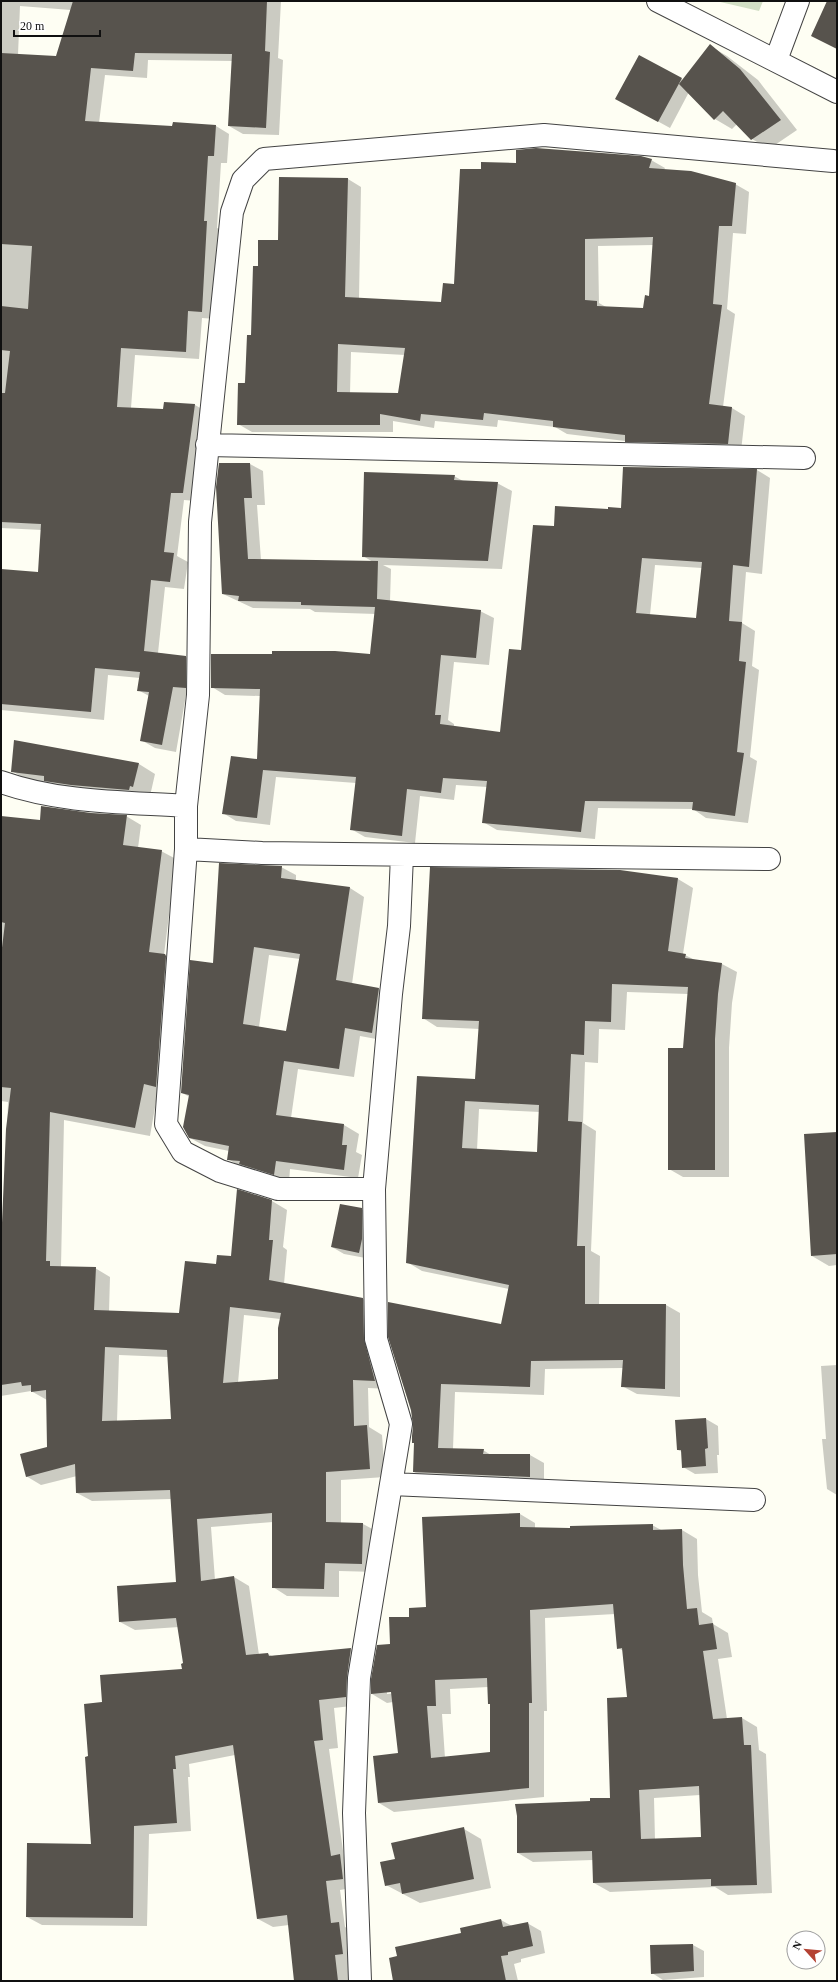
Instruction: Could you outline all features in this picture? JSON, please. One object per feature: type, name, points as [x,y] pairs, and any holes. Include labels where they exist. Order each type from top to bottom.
[{"type":"street","points":[[658,1],[837,92]]},
{"type":"street","points":[[776,60],[798,1]]},
{"type":"street","points":[[374,1189],[278,1188],[220,1171],[183,1152],[166,1124],[186,849],[186,806],[198,694],[200,522],[232,212],[242,180],[264,159],[544,135],[833,161]]},
{"type":"street","points":[[207,445],[804,458]]},
{"type":"street","points":[[1,782],[23,790],[63,798],[186,806]]},
{"type":"street","points":[[186,849],[262,853],[769,859]]},
{"type":"street","points":[[360,1981],[354,1813],[359,1678],[401,1424],[376,1339],[374,1189],[391,994],[399,926],[402,855]]},
{"type":"street","points":[[391,1484],[754,1500]]},
{"type":"green space","points":[[716,1],[763,1],[759,11]]},
{"type":"building","points":[[73,1],[267,1],[265,51],[270,52],[266,128],[228,126],[232,54],[135,53],[133,71],[91,68],[85,121],[172,126],[173,122],[216,125],[214,156],[208,156],[204,221],[207,221],[202,312],[188,311],[186,352],[121,348],[117,407],[163,409],[164,402],[195,404],[183,493],[171,493],[164,552],[174,553],[170,582],[151,580],[144,651],[186,656],[186,688],[173,687],[162,745],[140,741],[149,692],[137,691],[140,672],[95,668],[91,712],[1,704],[1,569],[38,572],[41,524],[1,522],[1,393],[5,393],[10,351],[1,350],[1,306],[28,309],[32,246],[1,244],[1,53],[56,56]]},
{"type":"building","points":[[827,1],[837,1],[837,49],[811,36]]},
{"type":"building","points":[[710,44],[740,69],[781,120],[751,140],[723,111],[714,120],[679,84]]},
{"type":"building","points":[[639,55],[682,78],[658,122],[615,99]]},
{"type":"building","points":[[536,148],[641,156],[652,159],[649,168],[691,171],[736,183],[732,226],[719,226],[713,304],[722,305],[709,404],[732,407],[728,444],[625,442],[625,435],[553,427],[553,421],[484,413],[483,420],[421,414],[420,421],[380,414],[380,425],[237,425],[238,383],[245,383],[247,335],[251,335],[253,266],[258,266],[258,240],[278,240],[279,177],[348,178],[345,297],[441,302],[443,283],[454,284],[460,169],[481,169],[481,162],[516,163],[516,150]],"holes":[[[653,237],[649,296],[645,295],[643,308],[597,306],[597,301],[585,300],[585,239]],[[338,344],[405,348],[398,393],[337,392]]]},
{"type":"building","points":[[219,463],[250,463],[252,498],[244,498],[248,559],[378,561],[377,599],[481,610],[476,658],[441,655],[435,715],[441,715],[440,724],[500,732],[509,649],[521,650],[533,525],[554,526],[555,506],[608,509],[608,507],[621,508],[623,467],[757,469],[749,567],[733,565],[729,621],[742,622],[739,661],[746,662],[737,752],[744,753],[735,816],[692,810],[693,802],[585,801],[581,832],[482,823],[487,781],[443,778],[441,793],[407,789],[402,836],[350,830],[356,777],[263,770],[257,818],[222,814],[231,756],[257,759],[260,689],[211,688],[211,654],[272,654],[272,651],[335,651],[370,654],[375,607],[301,605],[301,602],[238,601],[239,596],[222,594],[216,487]],"holes":[[[642,558],[702,562],[696,618],[636,613]]]},
{"type":"building","points":[[364,472],[455,475],[454,480],[498,482],[488,561],[362,557]]},
{"type":"building","points":[[14,740],[139,763],[133,787],[130,786],[129,790],[71,785],[44,781],[44,776],[11,772]]},
{"type":"building","points":[[41,806],[91,813],[127,815],[123,845],[162,850],[149,952],[165,954],[166,956],[156,1087],[144,1084],[135,1128],[50,1112],[46,1261],[50,1261],[50,1266],[96,1267],[94,1310],[179,1313],[185,1261],[216,1264],[217,1255],[231,1256],[237,1189],[272,1200],[269,1240],[273,1240],[269,1280],[363,1298],[364,1339],[375,1381],[353,1380],[354,1426],[367,1425],[370,1469],[326,1472],[326,1522],[363,1523],[362,1564],[325,1563],[324,1589],[272,1588],[272,1513],[197,1519],[201,1581],[234,1576],[246,1655],[268,1653],[269,1656],[351,1648],[346,1697],[319,1700],[323,1740],[314,1741],[331,1856],[340,1854],[343,1879],[326,1881],[331,1923],[339,1922],[343,1954],[335,1955],[338,1981],[294,1981],[287,1915],[257,1919],[233,1745],[175,1756],[176,1769],[173,1769],[177,1823],[134,1826],[133,1918],[26,1917],[27,1843],[91,1844],[85,1757],[88,1756],[84,1704],[102,1702],[100,1675],[182,1669],[181,1664],[183,1663],[176,1618],[119,1622],[117,1586],[176,1582],[170,1490],[76,1493],[75,1464],[26,1477],[20,1454],[47,1447],[46,1390],[31,1392],[31,1385],[22,1386],[21,1382],[1,1385],[1,1246],[6,1129],[11,1088],[1,1087],[1,956],[5,923],[1,922],[1,816],[40,820]],"holes":[[[230,1307],[281,1313],[278,1328],[278,1379],[223,1383]],[[105,1347],[167,1350],[171,1419],[102,1421]]]},
{"type":"building","points":[[219,863],[282,866],[281,878],[350,887],[336,980],[379,988],[372,1033],[345,1028],[339,1069],[284,1061],[276,1115],[344,1124],[342,1145],[347,1145],[344,1170],[276,1161],[274,1175],[239,1164],[240,1161],[227,1160],[229,1146],[189,1138],[183,1127],[189,1095],[181,1093],[190,960],[213,963]],"holes":[[[254,947],[300,954],[286,1031],[243,1024]]]},
{"type":"building","points":[[430,867],[620,870],[678,878],[668,951],[686,954],[685,958],[722,963],[715,1039],[715,1170],[668,1170],[668,1048],[683,1048],[688,987],[612,984],[611,1022],[585,1021],[584,1055],[571,1054],[568,1121],[582,1122],[577,1246],[585,1246],[585,1304],[666,1304],[665,1389],[621,1387],[623,1360],[531,1361],[530,1387],[441,1384],[438,1448],[484,1449],[483,1454],[530,1454],[530,1477],[413,1472],[414,1443],[412,1443],[413,1426],[411,1410],[388,1337],[388,1302],[501,1324],[509,1285],[406,1263],[417,1076],[475,1079],[479,1021],[422,1019]],"holes":[[[465,1101],[539,1105],[537,1152],[462,1148]]]},
{"type":"building","points":[[837,1132],[837,1254],[811,1256],[804,1134]]},
{"type":"building","points":[[340,1204],[362,1208],[362,1239],[359,1253],[331,1247]]},
{"type":"building","points":[[706,1418],[708,1448],[705,1449],[706,1466],[682,1468],[681,1450],[677,1450],[675,1420]]},
{"type":"building","points":[[520,1513],[520,1527],[570,1528],[570,1526],[653,1524],[653,1530],[682,1529],[683,1565],[687,1609],[697,1608],[699,1625],[713,1623],[717,1649],[703,1651],[713,1719],[742,1717],[744,1745],[751,1745],[757,1885],[711,1886],[711,1879],[593,1883],[592,1851],[517,1853],[517,1816],[515,1804],[590,1801],[590,1798],[610,1798],[607,1698],[627,1697],[622,1648],[617,1649],[613,1604],[530,1610],[532,1703],[529,1703],[529,1788],[378,1803],[373,1756],[398,1753],[391,1692],[371,1694],[371,1679],[377,1645],[390,1644],[389,1617],[409,1617],[409,1608],[426,1607],[422,1517]],"holes":[[[487,1678],[488,1704],[490,1704],[490,1752],[431,1758],[427,1706],[436,1706],[435,1680]],[[699,1786],[701,1837],[641,1839],[639,1790]]]},
{"type":"building","points":[[464,1827],[474,1879],[402,1894],[400,1883],[385,1886],[380,1862],[395,1859],[391,1843]]},
{"type":"building","points":[[501,1919],[503,1927],[528,1922],[533,1946],[508,1952],[508,1955],[501,1956],[506,1981],[393,1981],[389,1958],[397,1956],[395,1947],[461,1933],[460,1928]]},
{"type":"building","points":[[693,1944],[694,1971],[651,1974],[650,1945]]}]
